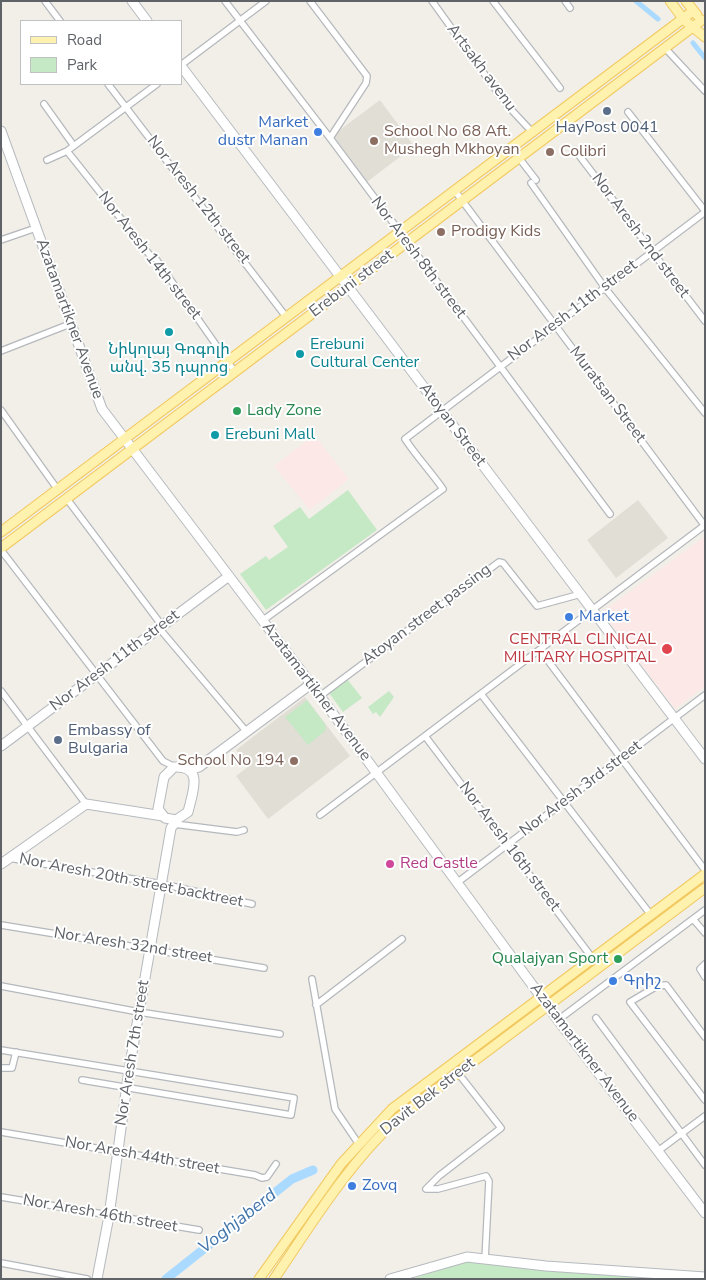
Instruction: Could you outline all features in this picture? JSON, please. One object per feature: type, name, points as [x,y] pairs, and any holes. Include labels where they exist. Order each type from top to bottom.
[{"type":"main road","points":[[670,1],[684,20],[705,37]]},
{"type":"main road","points":[[686,1],[703,21]]},
{"type":"main road","name":"Erebuni street","points":[[1,532],[694,11]]},
{"type":"main road","name":"Erebuni street","points":[[1,549],[703,21]]},
{"type":"main road","name":"Davit Bek street","points":[[259,1279],[358,1143],[392,1109],[705,874]]},
{"type":"main road","name":"Davit Bek street","points":[[274,1279],[346,1176],[380,1134],[458,1072],[705,888]]},
{"type":"street","points":[[45,1],[59,20]]},
{"type":"street","points":[[132,1],[146,20]]},
{"type":"street","name":"Nor Aresh 8th street","points":[[225,1],[330,138],[610,514]]},
{"type":"street","points":[[182,65],[266,1]]},
{"type":"street","points":[[310,1],[367,76],[366,83],[330,138]]},
{"type":"street","name":"Artsakh avenu","points":[[432,1],[506,104],[533,133]]},
{"type":"street","points":[[492,1],[560,88]]},
{"type":"street","points":[[565,1],[570,8]]},
{"type":"street","points":[[665,48],[705,90]]},
{"type":"street","name":"Atoyan Street","points":[[182,67],[339,278],[593,609],[705,759]]},
{"type":"street","name":"Nor Aresh 12th street","points":[[109,85],[287,318]]},
{"type":"street","points":[[48,160],[67,151],[156,85]]},
{"type":"street","points":[[44,104],[74,146]]},
{"type":"street","points":[[628,112],[705,212]]},
{"type":"street","name":"Azatamartikner Avenue","points":[[1,131],[102,409],[311,684],[558,1020],[705,1213]]},
{"type":"street","name":"Nor Aresh 2nd street","points":[[575,150],[705,321]]},
{"type":"street","name":"Nor Aresh 14th street","points":[[67,151],[149,254],[156,259],[235,372]]},
{"type":"street","points":[[519,158],[533,182],[605,288],[705,413]]},
{"type":"street","name":"Muratsan Street","points":[[455,191],[705,526]]},
{"type":"street","name":"Nor Aresh 11th street","points":[[262,621],[443,489],[428,468],[422,465],[405,439],[705,212]]},
{"type":"street","points":[[1,240],[36,228]]},
{"type":"street","points":[[1,351],[70,324]]},
{"type":"street","points":[[1,410],[58,490]]},
{"type":"street","points":[[67,499],[160,623],[159,628],[246,731]]},
{"type":"street","points":[[320,815],[705,526]]},
{"type":"street","points":[[1,549],[163,761],[175,767],[189,770],[199,767],[311,684]]},
{"type":"street","name":"Atoyan street passing","points":[[320,696],[499,562],[502,563],[536,606],[581,594]]},
{"type":"street","name":"Nor Aresh 11th street","points":[[1,746],[228,576]]},
{"type":"street","points":[[540,650],[705,870]]},
{"type":"street","points":[[1,691],[86,804]]},
{"type":"street","points":[[481,694],[651,915]]},
{"type":"street","name":"Nor Aresh 3rd street","points":[[458,882],[705,695]]},
{"type":"street","name":"Nor Aresh 16th street","points":[[424,736],[593,959]]},
{"type":"street","points":[[151,814],[158,808],[165,774],[163,761]]},
{"type":"street","points":[[165,774],[175,767]]},
{"type":"street","points":[[171,821],[188,812],[199,767]]},
{"type":"street","points":[[189,770],[195,778]]},
{"type":"street","points":[[1,864],[86,804],[151,814],[171,821],[237,832],[244,830]]},
{"type":"street","points":[[158,808],[171,821]]},
{"type":"street","name":"Nor Aresh 7th street","points":[[97,1279],[109,1216],[129,1070],[162,884],[171,821]]},
{"type":"street","name":"Nor Aresh 20th street backtreet","points":[[9,858],[162,884],[252,904]]},
{"type":"street","points":[[558,1020],[705,910]]},
{"type":"street","points":[[693,919],[705,933]]},
{"type":"street","name":"Nor Aresh 32nd street","points":[[1,925],[264,968]]},
{"type":"street","points":[[316,1006],[402,939]]},
{"type":"street","points":[[705,964],[700,969],[705,976]]},
{"type":"street","points":[[312,979],[335,1109],[358,1143]]},
{"type":"street","points":[[705,1036],[666,985],[657,986],[630,1002],[705,1100]]},
{"type":"street","points":[[1,986],[139,1012],[280,1034]]},
{"type":"street","points":[[596,1018],[705,1165]]},
{"type":"street","points":[[1,1050],[294,1098],[291,1115],[82,1080]]},
{"type":"street","points":[[1,1068],[12,1068],[16,1052]]},
{"type":"street","points":[[458,1072],[501,1128],[439,1176],[426,1189],[438,1189],[486,1176],[489,1181],[484,1260]]},
{"type":"street","points":[[658,1151],[705,1116]]},
{"type":"street","name":"Nor Aresh 44th street","points":[[1,1132],[262,1178],[267,1177],[276,1164]]},
{"type":"street","name":"Nor Aresh 46th street","points":[[1,1197],[198,1230]]},
{"type":"street","points":[[390,1279],[467,1257],[484,1260],[705,1277]]},
{"type":"street","points":[[1,1263],[88,1279]]},
{"type":"shaded area","name":"School No 68 Aft. Mushegh Mkhoyan","points":[[380,100],[414,146],[367,182],[333,135]]},
{"type":"shaded area","points":[[314,435],[349,479],[310,510],[274,466]]},
{"type":"shaded area","points":[[638,500],[668,538],[616,578],[587,540]]},
{"type":"shaded area","name":"CENTRAL CLINICAL MILITARY HOSPITAL","points":[[704,537],[705,686],[675,709],[602,612]]},
{"type":"shaded area","name":"School No 194","points":[[305,697],[350,756],[268,819],[236,776],[249,766],[236,750]]},
{"type":"green space","points":[[348,490],[377,530],[266,610],[240,574],[266,556],[269,560],[288,547],[273,526],[300,507],[309,519]]},
{"type":"green space","points":[[347,679],[362,698],[343,712],[329,693]]},
{"type":"green space","points":[[389,691],[394,697],[380,717],[376,712],[373,714],[368,707]]},
{"type":"green space","points":[[307,700],[325,724],[326,730],[308,745],[285,717]]},
{"type":"green space","points":[[468,1261],[649,1279],[412,1279]]},
{"type":"waterway","points":[[636,1],[658,19]]},
{"type":"waterway","points":[[693,43],[705,58]]},
{"type":"waterway","name":"Voghjaberd","points":[[166,1279],[292,1179],[313,1170]]},
{"type":"place","name":"HayPost 0041","points":[[607,111]]},
{"type":"place","name":"Market dustr Manan","points":[[318,132]]},
{"type":"place","name":"School No 68 Aft. Mushegh Mkhoyan","points":[[374,141]]},
{"type":"place","name":"Colibri","points":[[550,152]]},
{"type":"place","name":"Prodigy Kids","points":[[441,232]]},
{"type":"place","name":"Նիկոլայ Գոգոլի անվ. 35 դպրոց","points":[[169,332]]},
{"type":"place","name":"Erebuni Cultural Center","points":[[300,354]]},
{"type":"place","name":"Lady Zone","points":[[237,411]]},
{"type":"place","name":"Erebuni Mall","points":[[215,435]]},
{"type":"place","name":"Market","points":[[569,617]]},
{"type":"place","name":"CENTRAL CLINICAL MILITARY HOSPITAL","points":[[667,649]]},
{"type":"place","name":"Embassy of Bulgaria","points":[[58,740]]},
{"type":"place","name":"School No 194","points":[[294,761]]},
{"type":"place","name":"Red Castle","points":[[390,864]]},
{"type":"place","name":"Qualajyan Sport","points":[[618,959]]},
{"type":"place","name":"Գրիշ","points":[[613,981]]},
{"type":"place","name":"Zovq","points":[[352,1186]]}]
